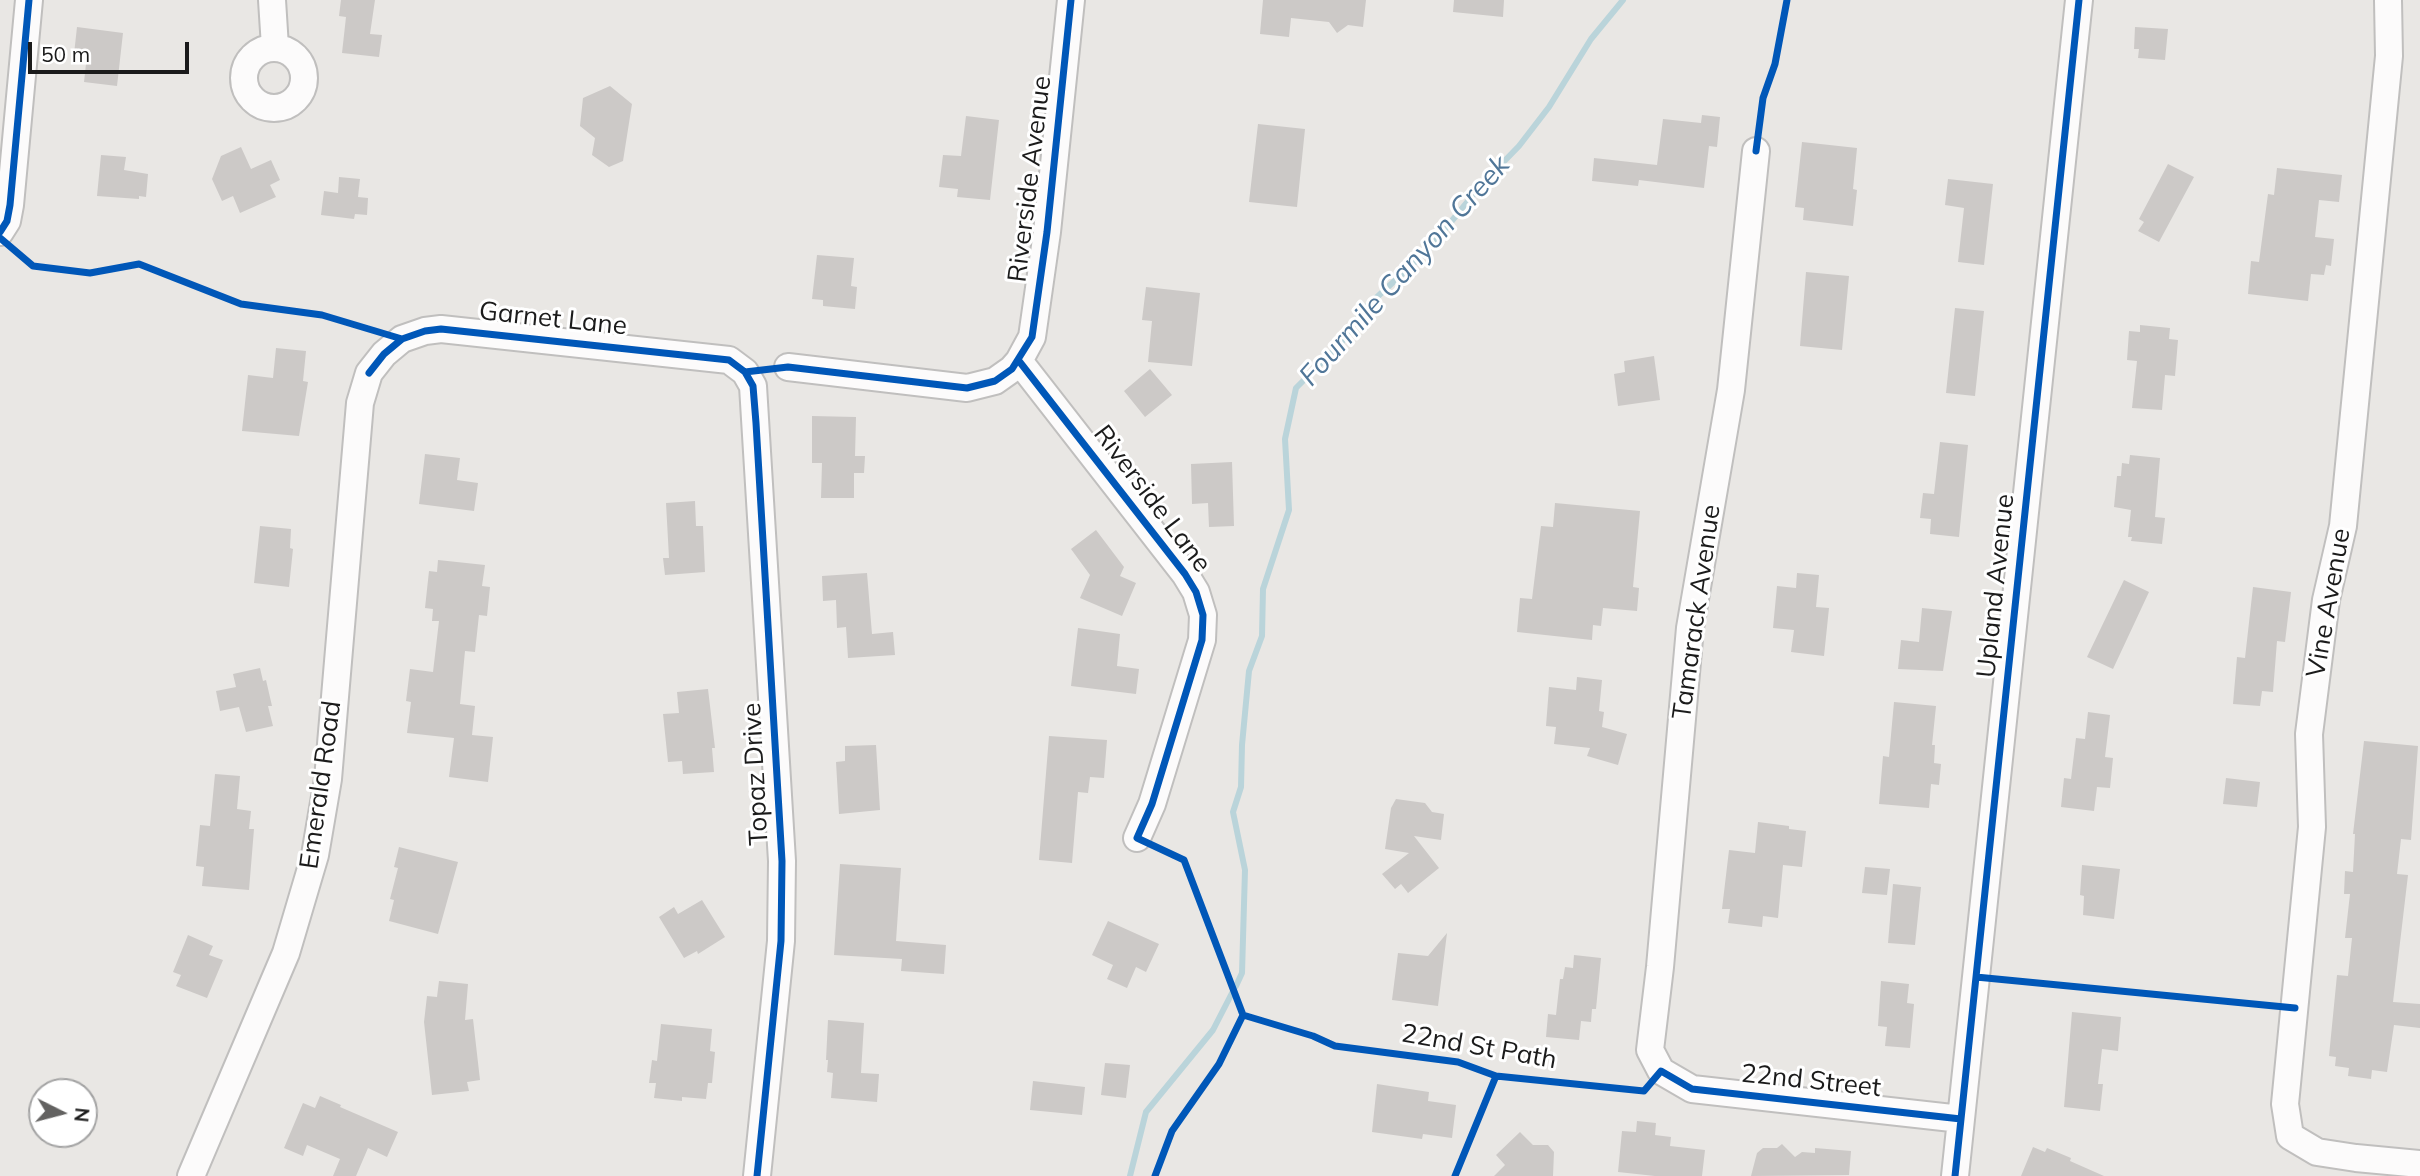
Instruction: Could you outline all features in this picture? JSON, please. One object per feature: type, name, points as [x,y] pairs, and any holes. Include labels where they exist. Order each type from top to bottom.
[{"type":"street","points":[[0,232],[7,221],[10,205],[29,0]]},
{"type":"street","points":[[272,0],[275,47]]},
{"type":"street","name":"Riverside Avenue","points":[[1019,360],[1032,337],[1047,232],[1071,0]]},
{"type":"street","name":"Upland Avenue","points":[[1955,1176],[2079,0]]},
{"type":"street","name":"Vine Avenue","points":[[2355,1167],[2317,1152],[2290,1136],[2285,1104],[2312,827],[2309,734],[2324,614],[2343,526],[2389,56],[2388,0]]},
{"type":"street","name":"Tamarack Avenue","points":[[1661,1071],[1650,1050],[1660,967],[1690,628],[1731,390],[1756,151]]},
{"type":"street","name":"Garnet Lane","points":[[369,373],[384,354],[402,339],[441,329],[729,360],[745,372]]},
{"type":"street","points":[[788,366],[967,388],[995,381],[1012,369],[1019,360]]},
{"type":"street","name":"Riverside Lane","points":[[1019,360],[1185,574],[1196,592],[1203,615],[1202,640],[1153,804],[1137,838]]},
{"type":"street","name":"Topaz Drive","points":[[745,372],[753,386],[756,423],[782,861],[781,941],[757,1176]]},
{"type":"street","name":"Emerald Road","points":[[191,1176],[286,953],[315,855],[328,779],[360,403],[369,373]]},
{"type":"street","name":"22nd Street","points":[[1661,1071],[1692,1089],[1961,1119]]},
{"type":"street","points":[[2355,1167],[2420,1164]]},
{"type":"building","points":[[341,0],[375,0],[370,34],[382,35],[379,57],[342,53],[346,17],[339,16]]},
{"type":"building","points":[[1263,0],[1366,0],[1363,27],[1348,25],[1337,33],[1329,22],[1291,18],[1289,37],[1260,34]]},
{"type":"building","points":[[1454,0],[1504,0],[1503,17],[1453,12]]},
{"type":"building","points":[[77,27],[123,33],[117,86],[84,82],[86,64],[73,63]]},
{"type":"building","points":[[2135,27],[2168,29],[2165,60],[2138,58],[2139,49],[2134,49]]},
{"type":"building","points":[[610,86],[632,104],[623,161],[609,167],[592,155],[595,138],[580,126],[583,98]]},
{"type":"building","points":[[1702,115],[1720,117],[1717,147],[1709,146],[1704,188],[1639,180],[1638,186],[1592,181],[1594,158],[1657,165],[1663,119],[1701,123]]},
{"type":"building","points":[[966,116],[999,120],[990,200],[957,197],[958,189],[939,187],[943,155],[961,156]]},
{"type":"building","points":[[1258,124],[1305,129],[1297,207],[1249,202]]},
{"type":"building","points":[[1802,142],[1857,148],[1853,189],[1857,190],[1853,226],[1803,220],[1804,208],[1795,207]]},
{"type":"building","points":[[241,147],[251,169],[271,160],[280,180],[270,185],[276,197],[240,213],[233,196],[222,201],[212,179],[221,156]]},
{"type":"building","points":[[101,155],[126,157],[124,170],[148,174],[146,197],[139,196],[139,199],[97,196]]},
{"type":"building","points":[[2168,164],[2194,177],[2159,242],[2138,231],[2144,222],[2139,219]]},
{"type":"building","points":[[2277,168],[2342,175],[2339,202],[2319,200],[2315,237],[2334,239],[2331,266],[2326,265],[2324,275],[2311,274],[2308,301],[2248,294],[2251,261],[2259,262],[2268,194],[2274,195]]},
{"type":"building","points":[[339,177],[360,179],[358,197],[368,198],[367,215],[355,214],[354,219],[321,215],[324,191],[338,193]]},
{"type":"building","points":[[1948,179],[1993,184],[1984,265],[1958,262],[1964,208],[1945,205]]},
{"type":"building","points":[[817,255],[854,258],[851,286],[857,287],[855,309],[823,306],[823,300],[812,299]]},
{"type":"building","points":[[1806,272],[1849,276],[1842,350],[1800,346]]},
{"type":"building","points":[[1146,287],[1200,293],[1192,366],[1148,362],[1152,321],[1142,320]]},
{"type":"building","points":[[1955,308],[1984,311],[1975,396],[1946,393]]},
{"type":"building","points":[[2140,325],[2170,328],[2169,339],[2178,340],[2175,376],[2165,375],[2162,410],[2132,408],[2137,361],[2127,360],[2129,331],[2140,332]]},
{"type":"building","points":[[276,348],[306,351],[303,381],[308,382],[299,436],[242,431],[248,375],[273,378]]},
{"type":"building","points":[[1654,356],[1660,400],[1618,406],[1614,374],[1625,372],[1624,361]]},
{"type":"building","points":[[1150,369],[1172,395],[1145,417],[1124,391]]},
{"type":"building","points":[[812,416],[856,417],[855,456],[865,456],[864,473],[854,473],[854,498],[821,498],[822,463],[812,463]]},
{"type":"building","points":[[1940,442],[1968,445],[1959,537],[1930,534],[1931,519],[1920,518],[1923,493],[1934,494]]},
{"type":"building","points":[[425,454],[460,458],[457,480],[478,483],[474,511],[419,504]]},
{"type":"building","points":[[2130,455],[2160,458],[2155,517],[2165,518],[2162,544],[2131,541],[2132,537],[2128,537],[2131,510],[2114,507],[2117,476],[2121,476],[2122,463],[2129,464]]},
{"type":"building","points":[[1232,462],[1234,526],[1209,527],[1208,503],[1192,504],[1191,464]]},
{"type":"building","points":[[695,501],[696,526],[703,526],[705,572],[665,575],[663,558],[669,558],[666,503]]},
{"type":"building","points":[[1555,503],[1640,511],[1633,587],[1639,588],[1637,611],[1603,608],[1601,626],[1593,625],[1592,640],[1517,632],[1520,598],[1532,599],[1541,526],[1553,527]]},
{"type":"building","points":[[260,526],[291,529],[290,548],[293,549],[289,587],[254,583]]},
{"type":"building","points":[[1096,530],[1124,567],[1120,576],[1136,583],[1122,616],[1080,598],[1090,575],[1071,549]]},
{"type":"building","points":[[438,560],[485,565],[482,586],[490,587],[487,616],[479,615],[475,652],[465,651],[460,704],[475,706],[472,735],[493,737],[488,782],[449,777],[454,738],[407,733],[411,702],[406,701],[410,669],[433,672],[439,621],[432,621],[433,609],[425,608],[429,571],[437,572]]},
{"type":"building","points":[[867,573],[872,634],[893,632],[895,655],[848,658],[846,627],[837,628],[836,600],[823,601],[822,576]]},
{"type":"building","points":[[1797,573],[1819,575],[1816,607],[1829,608],[1824,656],[1791,652],[1794,630],[1773,628],[1777,586],[1796,588]]},
{"type":"building","points":[[2124,580],[2149,592],[2113,669],[2087,657]]},
{"type":"building","points":[[2253,587],[2291,592],[2285,642],[2277,641],[2273,692],[2262,691],[2260,706],[2233,704],[2237,657],[2245,658]]},
{"type":"building","points":[[1922,608],[1952,611],[1943,671],[1898,669],[1901,640],[1919,642]]},
{"type":"building","points":[[1078,628],[1120,634],[1117,666],[1139,669],[1136,694],[1071,686]]},
{"type":"building","points":[[260,668],[263,681],[266,680],[272,706],[268,706],[273,726],[246,732],[239,707],[220,711],[216,691],[236,687],[233,674]]},
{"type":"building","points":[[1577,677],[1602,680],[1599,711],[1604,712],[1602,727],[1627,734],[1618,765],[1587,756],[1590,748],[1554,744],[1556,727],[1546,726],[1549,687],[1576,690]]},
{"type":"building","points":[[708,689],[715,748],[712,748],[714,772],[683,774],[682,761],[668,762],[663,714],[679,713],[677,692]]},
{"type":"building","points":[[1894,702],[1936,706],[1932,745],[1935,745],[1934,763],[1941,764],[1939,785],[1931,784],[1929,808],[1879,804],[1883,756],[1889,757]]},
{"type":"building","points":[[2088,712],[2110,715],[2105,757],[2113,758],[2110,788],[2097,787],[2094,811],[2061,807],[2064,778],[2071,779],[2076,738],[2085,739]]},
{"type":"building","points":[[1049,736],[1107,740],[1104,778],[1090,777],[1088,793],[1078,792],[1072,863],[1039,860]]},
{"type":"building","points":[[2364,741],[2418,746],[2411,840],[2401,839],[2397,874],[2408,875],[2393,1002],[2420,1004],[2420,1028],[2394,1025],[2387,1072],[2372,1070],[2371,1079],[2348,1076],[2349,1068],[2335,1066],[2336,1057],[2329,1056],[2337,975],[2348,976],[2352,938],[2345,938],[2350,894],[2344,894],[2345,871],[2353,872],[2353,834]]},
{"type":"building","points":[[876,745],[880,810],[839,814],[836,762],[845,761],[845,746]]},
{"type":"building","points":[[215,774],[240,776],[237,809],[251,811],[249,829],[254,829],[249,890],[202,886],[204,867],[196,866],[200,825],[210,826]]},
{"type":"building","points":[[2226,778],[2260,782],[2257,807],[2223,804]]},
{"type":"building","points":[[1396,799],[1425,803],[1432,812],[1444,814],[1441,840],[1414,836],[1439,868],[1408,893],[1401,884],[1395,889],[1382,874],[1409,853],[1385,849],[1391,808]]},
{"type":"building","points":[[1758,822],[1806,831],[1802,867],[1783,865],[1778,918],[1763,916],[1762,927],[1728,923],[1730,909],[1722,909],[1729,850],[1755,853]]},
{"type":"building","points":[[399,847],[458,862],[438,934],[389,921],[394,900],[390,899],[398,868],[394,867]]},
{"type":"building","points":[[840,864],[901,868],[896,941],[946,945],[944,974],[901,971],[902,959],[834,955]]},
{"type":"building","points":[[2082,865],[2120,869],[2114,919],[2083,915],[2084,896],[2080,895]]},
{"type":"building","points":[[1865,867],[1890,869],[1887,895],[1862,893]]},
{"type":"building","points":[[1893,884],[1921,887],[1915,945],[1888,943]]},
{"type":"building","points":[[702,900],[725,937],[698,954],[697,951],[684,958],[659,917],[674,907],[678,914]]},
{"type":"building","points":[[1108,921],[1159,944],[1146,972],[1136,967],[1127,988],[1107,979],[1113,965],[1092,955]]},
{"type":"building","points":[[1447,933],[1438,1006],[1392,1000],[1398,953],[1428,956]]},
{"type":"building","points":[[188,935],[213,946],[209,955],[223,960],[207,998],[176,986],[181,975],[173,972]]},
{"type":"building","points":[[1574,955],[1601,958],[1596,1009],[1592,1009],[1591,1022],[1581,1021],[1579,1040],[1546,1037],[1548,1014],[1556,1015],[1560,979],[1563,979],[1565,967],[1573,968]]},
{"type":"building","points":[[439,981],[468,984],[465,1020],[473,1019],[480,1080],[467,1082],[469,1091],[432,1095],[424,1022],[427,996],[437,997]]},
{"type":"building","points":[[1881,981],[1909,984],[1907,1003],[1914,1004],[1910,1048],[1885,1046],[1887,1027],[1878,1026]]},
{"type":"building","points":[[2072,1012],[2121,1017],[2118,1051],[2102,1049],[2098,1084],[2103,1084],[2100,1111],[2064,1107]]},
{"type":"building","points":[[828,1020],[864,1023],[861,1073],[879,1074],[877,1102],[831,1098],[833,1073],[827,1072],[826,1060]]},
{"type":"building","points":[[661,1024],[712,1029],[710,1051],[715,1052],[712,1083],[708,1083],[706,1099],[682,1097],[682,1101],[654,1098],[656,1083],[649,1083],[652,1060],[657,1061]]},
{"type":"building","points":[[1105,1063],[1130,1065],[1126,1098],[1101,1095]]},
{"type":"building","points":[[1033,1081],[1085,1087],[1082,1115],[1030,1110]]},
{"type":"building","points":[[1377,1084],[1429,1092],[1428,1101],[1456,1105],[1452,1138],[1423,1134],[1422,1139],[1372,1132]]},
{"type":"building","points":[[320,1096],[398,1132],[387,1157],[368,1148],[356,1176],[333,1176],[340,1159],[307,1145],[303,1156],[284,1148],[303,1103],[315,1108]]},
{"type":"building","points":[[1637,1121],[1656,1123],[1655,1135],[1671,1137],[1670,1146],[1705,1150],[1702,1176],[1655,1176],[1618,1172],[1622,1131],[1636,1132]]},
{"type":"building","points":[[1520,1132],[1533,1145],[1548,1145],[1554,1152],[1553,1176],[1494,1176],[1505,1165],[1496,1155]]},
{"type":"building","points":[[1782,1144],[1795,1157],[1802,1152],[1815,1153],[1815,1148],[1851,1151],[1849,1175],[1751,1176],[1757,1153],[1763,1148],[1777,1148]]},
{"type":"building","points":[[2033,1147],[2045,1152],[2047,1148],[2104,1176],[2021,1176]]},
{"type":"waterway","name":"Fourmile Canyon Creek","points":[[1236,986],[1242,973],[1245,870],[1233,812],[1241,787],[1249,671],[1262,636],[1263,589],[1289,510],[1285,439],[1296,388],[1341,343],[1364,309],[1427,251],[1483,183],[1519,146],[1549,107],[1591,39],[1623,0]]},
{"type":"waterway","name":"Fourmile Canyon Creek","points":[[1130,1176],[1146,1112],[1213,1030],[1232,993]]},
{"type":"cycle path","points":[[0,232],[7,221],[10,205],[29,0]]},
{"type":"cycle path","points":[[369,373],[384,354],[402,339],[441,329],[729,360],[745,372],[788,367],[967,388],[995,381],[1012,369],[1032,337],[1047,232],[1071,0]]},
{"type":"cycle path","points":[[1756,151],[1763,98],[1775,64],[1787,0]]},
{"type":"cycle path","points":[[1955,1176],[2079,0]]},
{"type":"cycle path","points":[[0,238],[33,266],[90,273],[139,264],[241,304],[322,315],[402,339]]},
{"type":"cycle path","points":[[1019,361],[1185,574],[1196,592],[1203,615],[1202,640],[1152,804],[1137,838],[1184,860],[1243,1015],[1219,1064],[1172,1131],[1155,1176]]},
{"type":"cycle path","points":[[745,372],[753,386],[756,423],[782,861],[781,941],[757,1176]]},
{"type":"cycle path","points":[[1976,977],[2295,1008]]},
{"type":"cycle path","name":"22nd St Path","points":[[1243,1015],[1313,1036],[1335,1046],[1458,1062],[1496,1076],[1644,1091],[1661,1071],[1692,1089],[1961,1119]]},
{"type":"cycle path","name":"22nd St Path","points":[[1455,1176],[1496,1076]]}]
